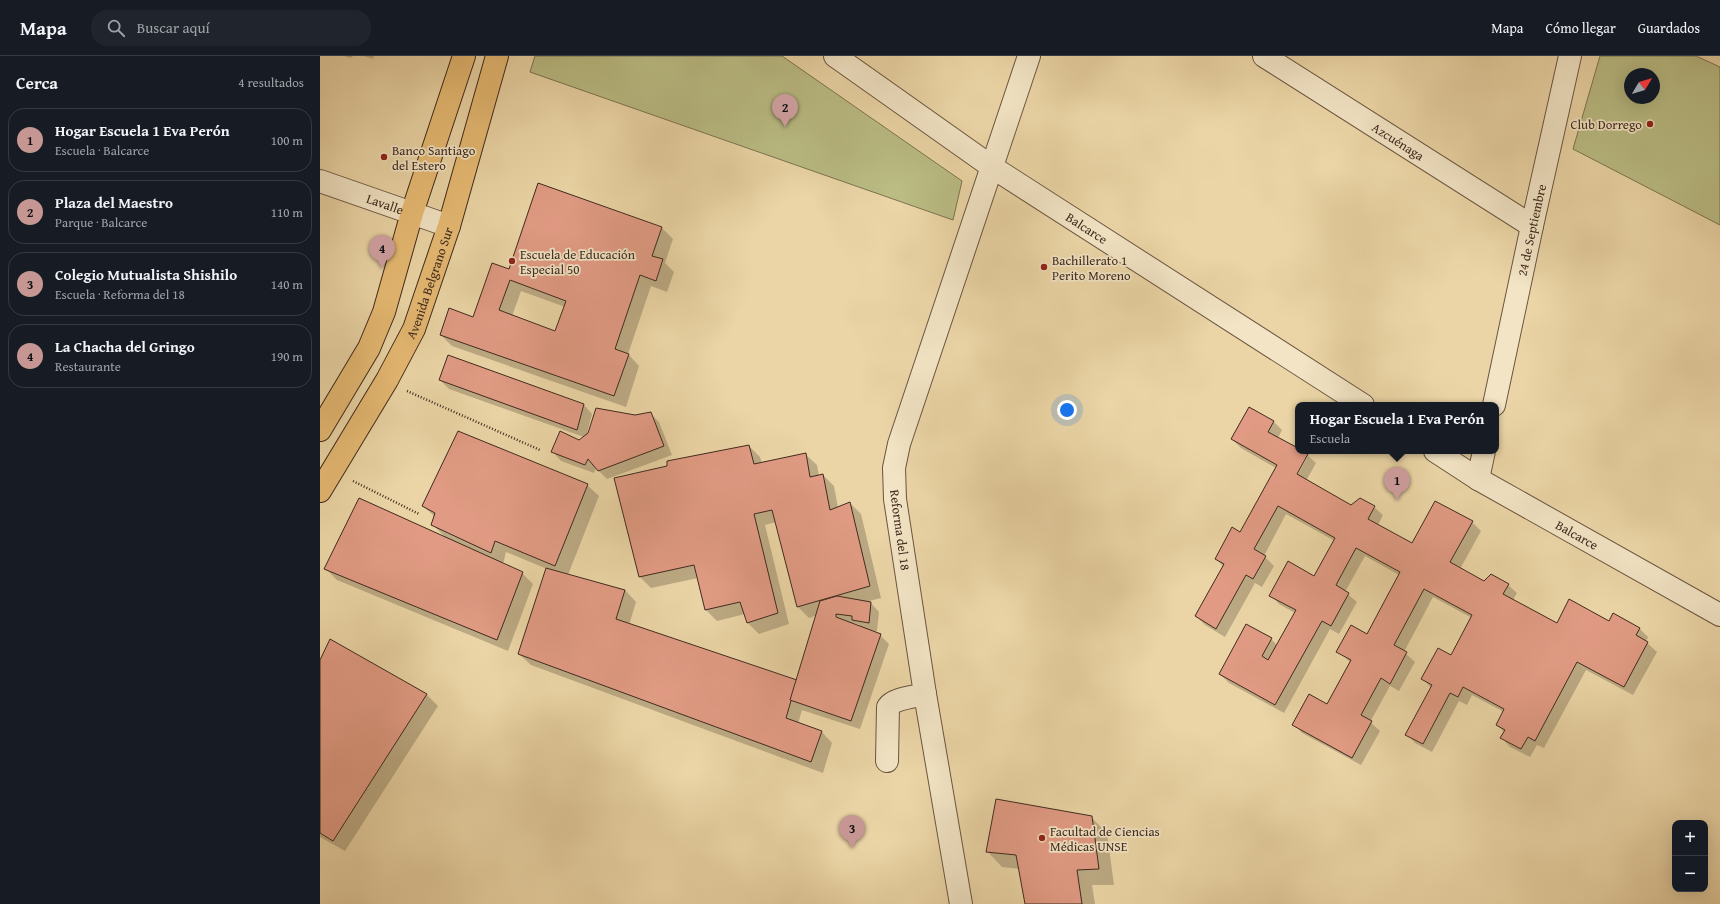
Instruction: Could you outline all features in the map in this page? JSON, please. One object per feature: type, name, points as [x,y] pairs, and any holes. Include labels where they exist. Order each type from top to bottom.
[{"type":"highway","points":[[320,430],[369,348],[384,312],[412,213],[464,56]]},
{"type":"highway","name":"Avenida Belgrano Sur","points":[[320,491],[387,380],[414,329],[449,226],[497,56]]},
{"type":"street","name":"Balcarce","points":[[835,56],[992,167],[1358,402]]},
{"type":"street","name":"Reforma del 18","points":[[961,904],[925,694],[895,499],[894,468],[899,444],[1029,56]]},
{"type":"street","name":"Azcuénaga","points":[[1264,56],[1532,226]]},
{"type":"street","name":"24 de Septiembre","points":[[1495,402],[1570,56]]},
{"type":"street","name":"Lavalle","points":[[320,181],[449,226]]},
{"type":"street","name":"Balcarce","points":[[1440,454],[1478,479],[1720,615]]},
{"type":"street","points":[[1478,479],[1483,454]]},
{"type":"street","points":[[887,761],[888,707],[890,704],[899,700],[925,694]]},
{"type":"path","points":[[387,380],[410,393],[540,450]]},
{"type":"path","points":[[332,471],[420,514]]},
{"type":"green space","points":[[535,56],[782,56],[962,181],[953,220],[530,72]]},
{"type":"green space","name":"Club Dorrego","points":[[1600,56],[1696,56],[1720,67],[1720,225],[1573,149]]},
{"type":"building","points":[[538,183],[662,227],[652,256],[663,259],[656,281],[640,275],[615,349],[629,354],[614,396],[440,335],[449,308],[473,317],[492,263],[509,269]],"holes":[[[510,280],[566,301],[555,331],[499,310]]]},
{"type":"building","points":[[448,355],[584,404],[577,430],[439,380]]},
{"type":"building","points":[[1249,407],[1274,421],[1268,432],[1295,446],[1295,454],[1308,454],[1297,474],[1351,505],[1360,498],[1375,506],[1368,519],[1412,543],[1435,501],[1473,521],[1450,562],[1484,581],[1491,574],[1509,584],[1503,594],[1557,623],[1569,599],[1609,621],[1613,613],[1640,628],[1636,635],[1648,642],[1624,687],[1577,662],[1535,741],[1528,737],[1521,749],[1500,738],[1505,730],[1496,725],[1504,709],[1463,687],[1458,697],[1450,693],[1423,744],[1405,735],[1432,685],[1421,679],[1438,648],[1451,655],[1472,615],[1424,589],[1394,645],[1407,652],[1390,684],[1381,678],[1361,715],[1372,721],[1352,758],[1292,725],[1309,694],[1327,704],[1351,660],[1336,652],[1351,625],[1367,634],[1400,572],[1356,548],[1336,585],[1349,593],[1331,626],[1322,621],[1275,705],[1219,674],[1246,624],[1272,638],[1262,656],[1268,660],[1296,610],[1269,596],[1288,561],[1314,576],[1335,538],[1278,506],[1254,549],[1266,556],[1253,579],[1246,575],[1216,629],[1195,616],[1224,564],[1215,559],[1232,527],[1240,532],[1277,465],[1231,439]]},
{"type":"building","points":[[596,408],[635,415],[651,412],[664,446],[598,471],[588,459],[585,465],[551,452],[560,431],[579,440],[588,433]]},
{"type":"building","points":[[458,431],[588,484],[555,566],[495,541],[491,553],[431,525],[435,513],[422,506]]},
{"type":"building","points":[[749,445],[754,464],[806,453],[810,477],[823,474],[830,510],[850,502],[870,586],[797,607],[772,510],[754,514],[778,613],[747,623],[740,602],[705,610],[694,565],[639,577],[614,478],[667,466],[667,461]]},
{"type":"building","points":[[359,498],[523,572],[497,640],[324,569]]},
{"type":"building","points":[[546,568],[625,590],[616,619],[797,680],[786,718],[822,731],[811,762],[518,654]]},
{"type":"building","points":[[837,596],[871,602],[869,623],[852,620],[852,616],[836,614],[836,617],[881,634],[851,721],[790,700],[820,601]]},
{"type":"building","points":[[330,639],[427,694],[333,841],[320,833],[320,660]]},
{"type":"building","name":"Facultad de Ciencias Médicas UNSE","points":[[996,799],[1092,816],[1099,869],[1077,870],[1082,904],[1025,904],[1016,855],[986,852]]},
{"type":"place","name":"Club Dorrego","points":[[1650,124]]},
{"type":"place","name":"Plaza del Maestro","points":[[785,127]]},
{"type":"place","name":"Banco Santiago del Estero","points":[[384,157]]},
{"type":"place","name":"Escuela de Educación Especial 50","points":[[512,261]]},
{"type":"place","name":"Bachillerato 1 Perito Moreno","points":[[1044,267]]},
{"type":"place","name":"La Chacha del Gringo","points":[[382,268]]},
{"type":"place","name":"Hogar Escuela 1 Eva Perón","points":[[1397,500]]},
{"type":"place","name":"Facultad de Ciencias Médicas UNSE","points":[[1042,838]]},
{"type":"place","name":"Colegio Mutualista Shishilo","points":[[852,848]]}]
